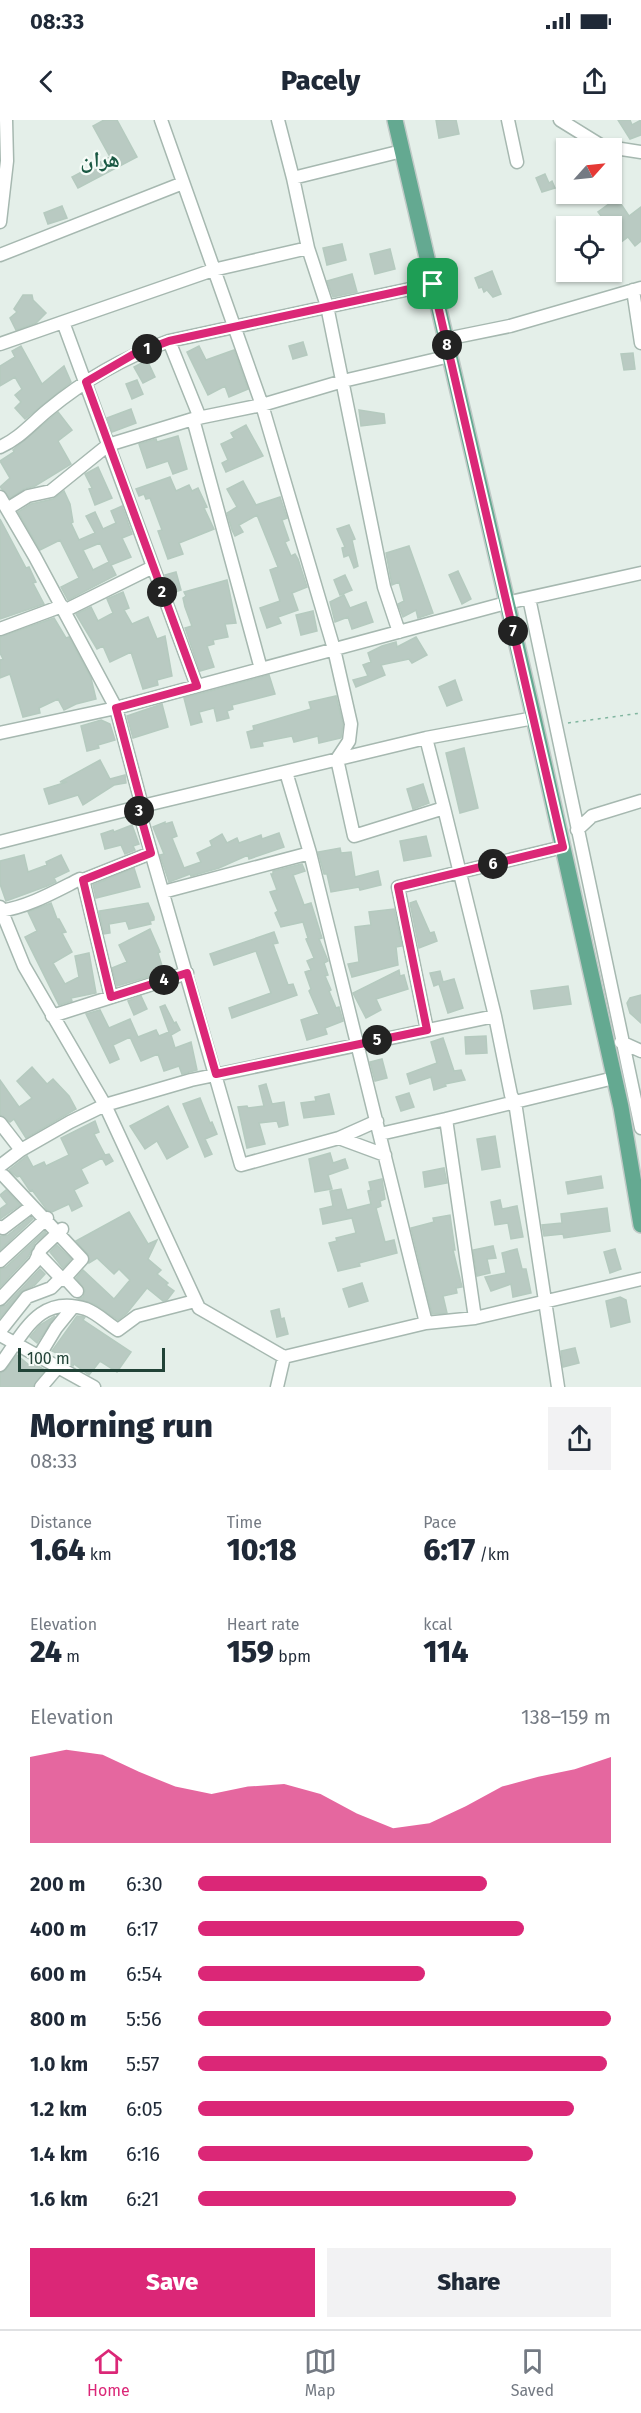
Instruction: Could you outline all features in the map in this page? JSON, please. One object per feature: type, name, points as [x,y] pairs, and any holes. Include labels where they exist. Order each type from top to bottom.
[{"type":"main road","points":[[395,120],[615,1078],[641,1225]]},
{"type":"street","points":[[0,222],[6,120]]},
{"type":"street","points":[[161,120],[262,405],[334,649],[351,724],[349,741],[338,759],[354,836],[444,807]]},
{"type":"street","points":[[278,120],[308,248],[327,306],[384,587],[399,632]]},
{"type":"street","points":[[507,120],[518,162]]},
{"type":"street","points":[[560,120],[602,146],[641,152]]},
{"type":"street","points":[[293,178],[402,151]]},
{"type":"street","points":[[0,255],[183,183]]},
{"type":"street","points":[[0,344],[213,270],[308,248]]},
{"type":"street","points":[[0,447],[12,442],[48,410],[86,382],[134,354],[169,341],[433,284]]},
{"type":"street","points":[[446,339],[510,326],[637,289],[641,343]]},
{"type":"street","points":[[63,322],[197,686]]},
{"type":"street","points":[[169,341],[196,419],[261,669]]},
{"type":"street","points":[[7,509],[28,496],[51,490],[108,445],[196,419],[262,405],[343,381],[450,356]]},
{"type":"street","points":[[0,497],[116,708],[151,853],[241,1165],[378,1127],[446,1119],[615,1078]]},
{"type":"street","points":[[0,629],[63,609],[153,567]]},
{"type":"street","points":[[0,734],[116,708],[506,603],[641,573]]},
{"type":"street","points":[[529,598],[641,1128]]},
{"type":"street","points":[[0,842],[426,738],[534,718]]},
{"type":"street","points":[[426,738],[514,1102],[558,1387]]},
{"type":"street","points":[[286,771],[310,853],[426,1323]]},
{"type":"street","points":[[577,830],[592,816],[641,801]]},
{"type":"street","points":[[427,1030],[398,887],[563,847]]},
{"type":"street","points":[[151,853],[83,880],[80,879],[11,911],[0,910],[24,966],[105,1106],[199,1308],[284,1357],[426,1323],[475,1318],[641,1279]]},
{"type":"street","points":[[163,892],[310,853]]},
{"type":"street","points":[[83,880],[111,997]]},
{"type":"street","points":[[52,1016],[187,973]]},
{"type":"street","points":[[94,1387],[0,1333],[27,1297],[51,1288],[82,1259],[60,1231],[32,1206],[1,1173],[21,1150],[70,1122],[105,1106],[216,1074],[495,1016]]},
{"type":"street","points":[[621,1042],[641,1051]]},
{"type":"street","points":[[446,1119],[475,1318]]},
{"type":"street","points":[[0,1123],[21,1150]]},
{"type":"street","points":[[339,1138],[385,1155]]},
{"type":"street","points":[[0,1227],[3,1228],[32,1206]]},
{"type":"street","points":[[0,1261],[46,1219]]},
{"type":"street","points":[[41,1312],[27,1297],[5,1288],[35,1262],[41,1249],[60,1231]]},
{"type":"street","points":[[39,1254],[77,1291]]},
{"type":"street","points":[[0,1365],[41,1312],[57,1305],[87,1310],[118,1330],[136,1316],[195,1301]]},
{"type":"street","points":[[39,1356],[73,1307]]},
{"type":"street","points":[[277,1387],[284,1357]]},
{"type":"street","points":[[41,1387],[58,1366]]},
{"type":"path","points":[[555,725],[641,713]]},
{"type":"building","points":[[104,120],[117,120],[137,157],[78,188],[72,177],[110,157],[93,126]]},
{"type":"building","points":[[436,120],[456,120],[459,134],[439,138]]},
{"type":"building","points":[[618,120],[630,120],[632,125],[641,120],[641,135],[630,139]]},
{"type":"building","points":[[545,174],[549,183],[552,181],[555,188],[542,192],[536,178]]},
{"type":"building","points":[[609,204],[621,204],[629,216],[641,207],[641,241],[635,246],[628,237],[622,242],[622,216],[601,216],[598,212]]},
{"type":"building","points":[[62,206],[67,218],[48,224],[44,213]]},
{"type":"building","points":[[342,244],[346,260],[327,265],[323,248]]},
{"type":"building","points":[[390,249],[395,269],[375,274],[370,254]]},
{"type":"building","points":[[492,271],[501,294],[493,297],[487,290],[484,292],[482,287],[479,288],[475,278]]},
{"type":"building","points":[[352,274],[357,292],[333,297],[327,281]]},
{"type":"building","points":[[23,295],[32,295],[33,300],[46,313],[36,323],[16,330],[10,318],[17,312],[14,309]]},
{"type":"building","points":[[303,342],[307,355],[293,359],[289,346]]},
{"type":"building","points":[[21,346],[42,384],[64,366],[71,382],[25,419],[15,408],[21,402],[15,395],[22,389],[15,377],[0,386],[0,366],[15,357],[12,351]]},
{"type":"building","points":[[199,346],[206,360],[234,350],[248,389],[229,397],[225,386],[208,395],[187,352]]},
{"type":"building","points":[[633,353],[635,369],[624,370],[621,354]]},
{"type":"building","points":[[147,360],[155,377],[143,383],[134,367]]},
{"type":"building","points":[[137,380],[143,394],[132,399],[126,384]]},
{"type":"building","points":[[131,409],[136,423],[112,432],[107,418]]},
{"type":"building","points":[[359,410],[384,414],[385,423],[361,426]]},
{"type":"building","points":[[58,412],[72,430],[58,441],[71,464],[10,498],[0,487],[10,478],[0,461],[14,452],[13,450]]},
{"type":"building","points":[[246,425],[263,456],[226,472],[222,463],[228,460],[221,444],[234,438],[231,433]]},
{"type":"building","points":[[178,436],[187,469],[173,474],[168,461],[147,468],[139,444]]},
{"type":"building","points":[[98,467],[112,498],[95,505],[89,489],[92,488],[85,474]]},
{"type":"building","points":[[170,477],[176,491],[189,485],[192,491],[198,488],[214,529],[179,543],[183,554],[168,559],[158,531],[162,530],[150,498],[146,499],[144,494],[139,496],[136,489]]},
{"type":"building","points":[[243,481],[256,505],[280,497],[287,518],[282,520],[289,540],[285,542],[291,556],[295,554],[298,559],[307,587],[292,593],[298,610],[278,617],[281,623],[267,628],[260,608],[280,601],[270,570],[278,567],[257,515],[239,525],[243,532],[235,536],[227,513],[237,507],[227,489]]},
{"type":"building","points":[[64,491],[70,504],[73,522],[71,523],[79,540],[95,533],[86,516],[95,512],[103,529],[116,523],[111,511],[122,506],[132,534],[122,538],[131,557],[111,565],[116,575],[68,600],[61,587],[79,578],[60,540],[40,550],[18,512],[31,504],[53,499]],"holes":[[[100,543],[109,562],[93,570],[83,550]]]},
{"type":"building","points":[[0,519],[26,568],[29,567],[36,582],[33,583],[44,604],[0,619]]},
{"type":"building","points":[[349,525],[355,539],[352,540],[358,566],[354,568],[349,555],[344,557],[342,548],[345,547],[337,529]]},
{"type":"building","points":[[409,546],[433,613],[418,618],[416,610],[403,617],[398,604],[404,601],[399,582],[392,585],[386,553]]},
{"type":"building","points":[[458,571],[471,599],[462,604],[449,575]]},
{"type":"building","points":[[176,572],[181,590],[172,593],[165,575]]},
{"type":"building","points":[[345,575],[352,590],[340,595],[334,580]]},
{"type":"building","points":[[227,580],[236,623],[225,624],[228,637],[213,640],[214,644],[207,646],[214,667],[200,671],[185,628],[192,626],[185,607],[184,592]]},
{"type":"building","points":[[123,592],[129,608],[124,610],[132,624],[148,617],[157,639],[165,636],[172,676],[157,680],[158,685],[143,689],[131,652],[110,662],[103,646],[97,649],[76,614],[91,607],[98,621],[113,613],[107,599]]},
{"type":"building","points":[[344,595],[350,608],[366,602],[373,622],[352,629],[348,617],[335,622],[330,602]]},
{"type":"building","points":[[313,611],[317,631],[301,635],[296,615]]},
{"type":"building","points":[[54,618],[66,638],[69,637],[91,678],[96,699],[64,710],[58,699],[39,708],[40,713],[23,717],[10,674],[0,678],[0,660],[3,659],[0,653],[0,637]]},
{"type":"building","points":[[416,637],[427,655],[412,663],[409,659],[381,665],[385,675],[356,687],[353,680],[368,676],[363,665],[371,662],[368,653],[396,642],[397,647]]},
{"type":"building","points":[[269,675],[275,694],[232,705],[233,709],[227,711],[229,718],[217,721],[214,708],[199,712],[202,722],[191,725],[184,698]]},
{"type":"building","points":[[455,680],[462,700],[447,706],[439,687]]},
{"type":"building","points":[[336,696],[343,724],[341,738],[319,743],[318,736],[294,742],[292,736],[262,742],[263,746],[251,748],[247,732],[254,730],[253,726],[311,709],[309,702]]},
{"type":"building","points":[[162,704],[168,727],[133,738],[127,716]]},
{"type":"building","points":[[101,720],[110,724],[115,740],[87,751],[81,726]]},
{"type":"building","points":[[464,748],[478,808],[460,813],[446,753]]},
{"type":"building","points":[[100,760],[110,779],[125,775],[126,783],[114,785],[83,805],[78,795],[49,804],[44,789],[67,782],[60,782]]},
{"type":"building","points":[[423,784],[429,803],[413,809],[407,789]]},
{"type":"building","points":[[165,822],[165,824],[172,822],[177,836],[172,838],[184,868],[201,862],[197,853],[212,846],[210,841],[222,834],[227,843],[237,838],[239,843],[261,835],[262,839],[279,833],[284,847],[249,859],[248,855],[219,868],[191,876],[190,874],[169,882],[160,855],[164,854],[153,827]]},
{"type":"building","points":[[132,825],[139,844],[133,846],[135,850],[125,854],[121,845],[105,849],[101,834]]},
{"type":"building","points":[[426,836],[431,856],[404,861],[400,841]]},
{"type":"building","points":[[340,848],[341,853],[351,852],[355,877],[378,871],[381,885],[360,890],[359,887],[331,892],[318,852]]},
{"type":"building","points":[[24,855],[28,872],[47,865],[46,862],[61,855],[69,871],[54,878],[56,882],[6,901],[0,884],[0,861]]},
{"type":"building","points":[[302,864],[305,871],[293,875],[304,905],[311,903],[322,938],[319,939],[328,961],[324,963],[328,975],[325,976],[331,990],[329,991],[336,1008],[339,1007],[343,1021],[325,1028],[327,1034],[307,1040],[301,1020],[319,1014],[309,991],[311,989],[305,972],[311,970],[307,961],[314,958],[306,939],[308,938],[303,922],[281,927],[275,913],[278,911],[270,892],[277,890],[271,874],[273,871]]},
{"type":"building","points":[[134,868],[140,887],[96,898],[93,885]]},
{"type":"building","points":[[416,901],[430,933],[434,932],[437,941],[419,948],[410,903]]},
{"type":"building","points":[[51,903],[57,919],[66,932],[62,933],[72,952],[53,963],[65,984],[79,977],[75,956],[89,953],[96,993],[71,998],[72,1001],[59,1005],[25,937],[37,931],[28,912]]},
{"type":"building","points":[[148,903],[154,917],[154,920],[150,921],[151,924],[129,929],[126,921],[109,924],[110,933],[104,934],[99,911]]},
{"type":"building","points":[[394,909],[402,946],[396,947],[398,965],[352,977],[348,964],[359,962],[355,927],[371,925],[369,912]]},
{"type":"building","points":[[150,929],[160,952],[158,953],[164,972],[117,986],[112,968],[127,962],[119,945]]},
{"type":"building","points":[[274,932],[278,943],[273,944],[288,985],[293,984],[297,995],[232,1018],[229,1008],[271,993],[256,951],[214,965],[210,954]]},
{"type":"building","points":[[399,970],[400,976],[404,975],[408,989],[376,999],[381,1010],[366,1018],[353,993]]},
{"type":"building","points":[[440,971],[443,982],[454,979],[463,1008],[448,1013],[439,984],[434,986],[430,973]]},
{"type":"building","points":[[568,986],[571,1004],[534,1009],[531,991]]},
{"type":"building","points":[[641,995],[641,1023],[630,1013],[627,1003],[630,998]]},
{"type":"building","points":[[141,996],[147,1009],[134,1015],[128,1001]]},
{"type":"building","points":[[165,1005],[180,1030],[171,1035],[175,1048],[191,1042],[197,1070],[182,1074],[179,1066],[164,1071],[158,1054],[141,1061],[130,1037],[113,1045],[119,1059],[110,1063],[86,1014],[100,1010],[109,1028],[130,1019],[138,1037],[156,1030],[159,1036],[169,1032],[160,1007]]},
{"type":"building","points":[[486,1036],[487,1053],[466,1054],[465,1037]]},
{"type":"building","points":[[443,1038],[454,1071],[461,1070],[465,1080],[445,1084],[446,1086],[434,1090],[431,1077],[410,1084],[407,1074],[437,1063],[431,1042]]},
{"type":"building","points":[[382,1059],[387,1078],[375,1081],[370,1062]]},
{"type":"building","points":[[32,1067],[47,1084],[53,1079],[69,1096],[76,1109],[26,1138],[14,1119],[10,1122],[0,1115],[0,1080],[19,1107],[32,1098],[17,1081]]},
{"type":"building","points":[[266,1084],[272,1104],[284,1102],[288,1125],[279,1127],[277,1121],[259,1123],[265,1144],[247,1148],[238,1107],[264,1106],[259,1086]]},
{"type":"building","points":[[409,1093],[414,1107],[401,1111],[396,1097]]},
{"type":"building","points":[[329,1094],[334,1114],[304,1118],[301,1103],[316,1101],[315,1097]]},
{"type":"building","points":[[200,1098],[217,1134],[205,1139],[212,1154],[205,1157],[183,1104]]},
{"type":"building","points":[[168,1106],[188,1147],[167,1159],[157,1141],[145,1149],[130,1126]]},
{"type":"building","points":[[95,1121],[99,1132],[94,1134],[105,1155],[109,1154],[113,1161],[106,1165],[102,1158],[81,1169],[88,1183],[74,1190],[82,1206],[72,1211],[69,1204],[52,1212],[47,1210],[20,1176],[17,1177],[9,1170],[27,1156],[33,1167],[44,1162],[46,1166],[69,1155],[61,1138]]},
{"type":"building","points":[[495,1136],[500,1167],[482,1170],[477,1139]]},
{"type":"building","points":[[330,1153],[333,1163],[345,1159],[348,1168],[328,1175],[332,1189],[315,1192],[309,1159]]},
{"type":"building","points":[[444,1168],[447,1183],[425,1187],[423,1172]]},
{"type":"building","points":[[601,1176],[603,1188],[568,1194],[566,1182]]},
{"type":"building","points":[[382,1179],[385,1199],[380,1201],[381,1206],[376,1208],[385,1242],[394,1240],[397,1253],[338,1271],[329,1243],[337,1241],[336,1238],[356,1233],[352,1218],[323,1224],[320,1209],[333,1206],[330,1191],[341,1189],[347,1210],[371,1204],[368,1191],[371,1190],[369,1182]]},
{"type":"building","points":[[6,1190],[20,1205],[0,1219],[0,1209],[7,1204],[0,1195]]},
{"type":"building","points":[[500,1200],[502,1209],[517,1206],[523,1237],[511,1239],[508,1223],[495,1225],[491,1202]]},
{"type":"building","points":[[607,1208],[610,1231],[564,1238],[563,1234],[544,1236],[542,1225],[562,1223],[561,1214]]},
{"type":"building","points":[[129,1212],[148,1244],[157,1240],[148,1259],[161,1270],[157,1274],[174,1291],[167,1300],[163,1301],[147,1288],[127,1313],[118,1320],[94,1304],[78,1299],[83,1297],[85,1290],[76,1278],[83,1270],[114,1299],[130,1280],[119,1269],[114,1274],[97,1258],[89,1263],[88,1254],[76,1241]]},
{"type":"building","points":[[450,1215],[455,1250],[453,1250],[462,1287],[456,1288],[457,1293],[443,1296],[447,1313],[432,1314],[411,1228],[434,1222],[433,1218]]},
{"type":"building","points":[[31,1217],[33,1219],[0,1250],[0,1236],[8,1235]]},
{"type":"building","points":[[45,1231],[46,1233],[35,1243],[28,1257],[0,1287],[0,1269],[6,1267]]},
{"type":"building","points":[[57,1245],[71,1259],[63,1268],[50,1252]]},
{"type":"building","points":[[493,1246],[496,1258],[487,1259],[490,1273],[477,1276],[473,1250]]},
{"type":"building","points":[[517,1249],[522,1269],[526,1269],[531,1293],[513,1297],[511,1284],[491,1291],[485,1277],[506,1273],[502,1253]]},
{"type":"building","points":[[615,1249],[621,1269],[610,1273],[604,1252]]},
{"type":"building","points":[[40,1269],[45,1274],[35,1285],[21,1292],[0,1318],[0,1307],[6,1305]]},
{"type":"building","points":[[362,1283],[368,1301],[349,1307],[343,1289]]},
{"type":"building","points":[[620,1297],[626,1300],[630,1322],[611,1327],[606,1301]]},
{"type":"building","points":[[279,1309],[288,1334],[277,1337],[271,1311]]},
{"type":"building","points":[[55,1316],[37,1343],[30,1337],[40,1325]]},
{"type":"building","points":[[77,1316],[85,1317],[83,1320],[131,1352],[117,1372],[100,1361],[89,1375],[74,1364],[73,1366],[61,1359],[63,1356],[52,1351]]},
{"type":"building","points":[[575,1348],[579,1363],[563,1367],[561,1351]]},
{"type":"building","points":[[17,1355],[29,1365],[31,1362],[45,1370],[33,1387],[0,1387],[0,1373],[6,1370]]},
{"type":"district","name":"هران","points":[[100,159]]},
{"type":"route","points":[[433,284],[563,847],[398,887],[427,1030],[216,1074],[187,973],[111,997],[83,880],[151,853],[138,807],[142,806],[116,708],[197,686],[86,382],[134,354],[169,341],[433,284]]}]
